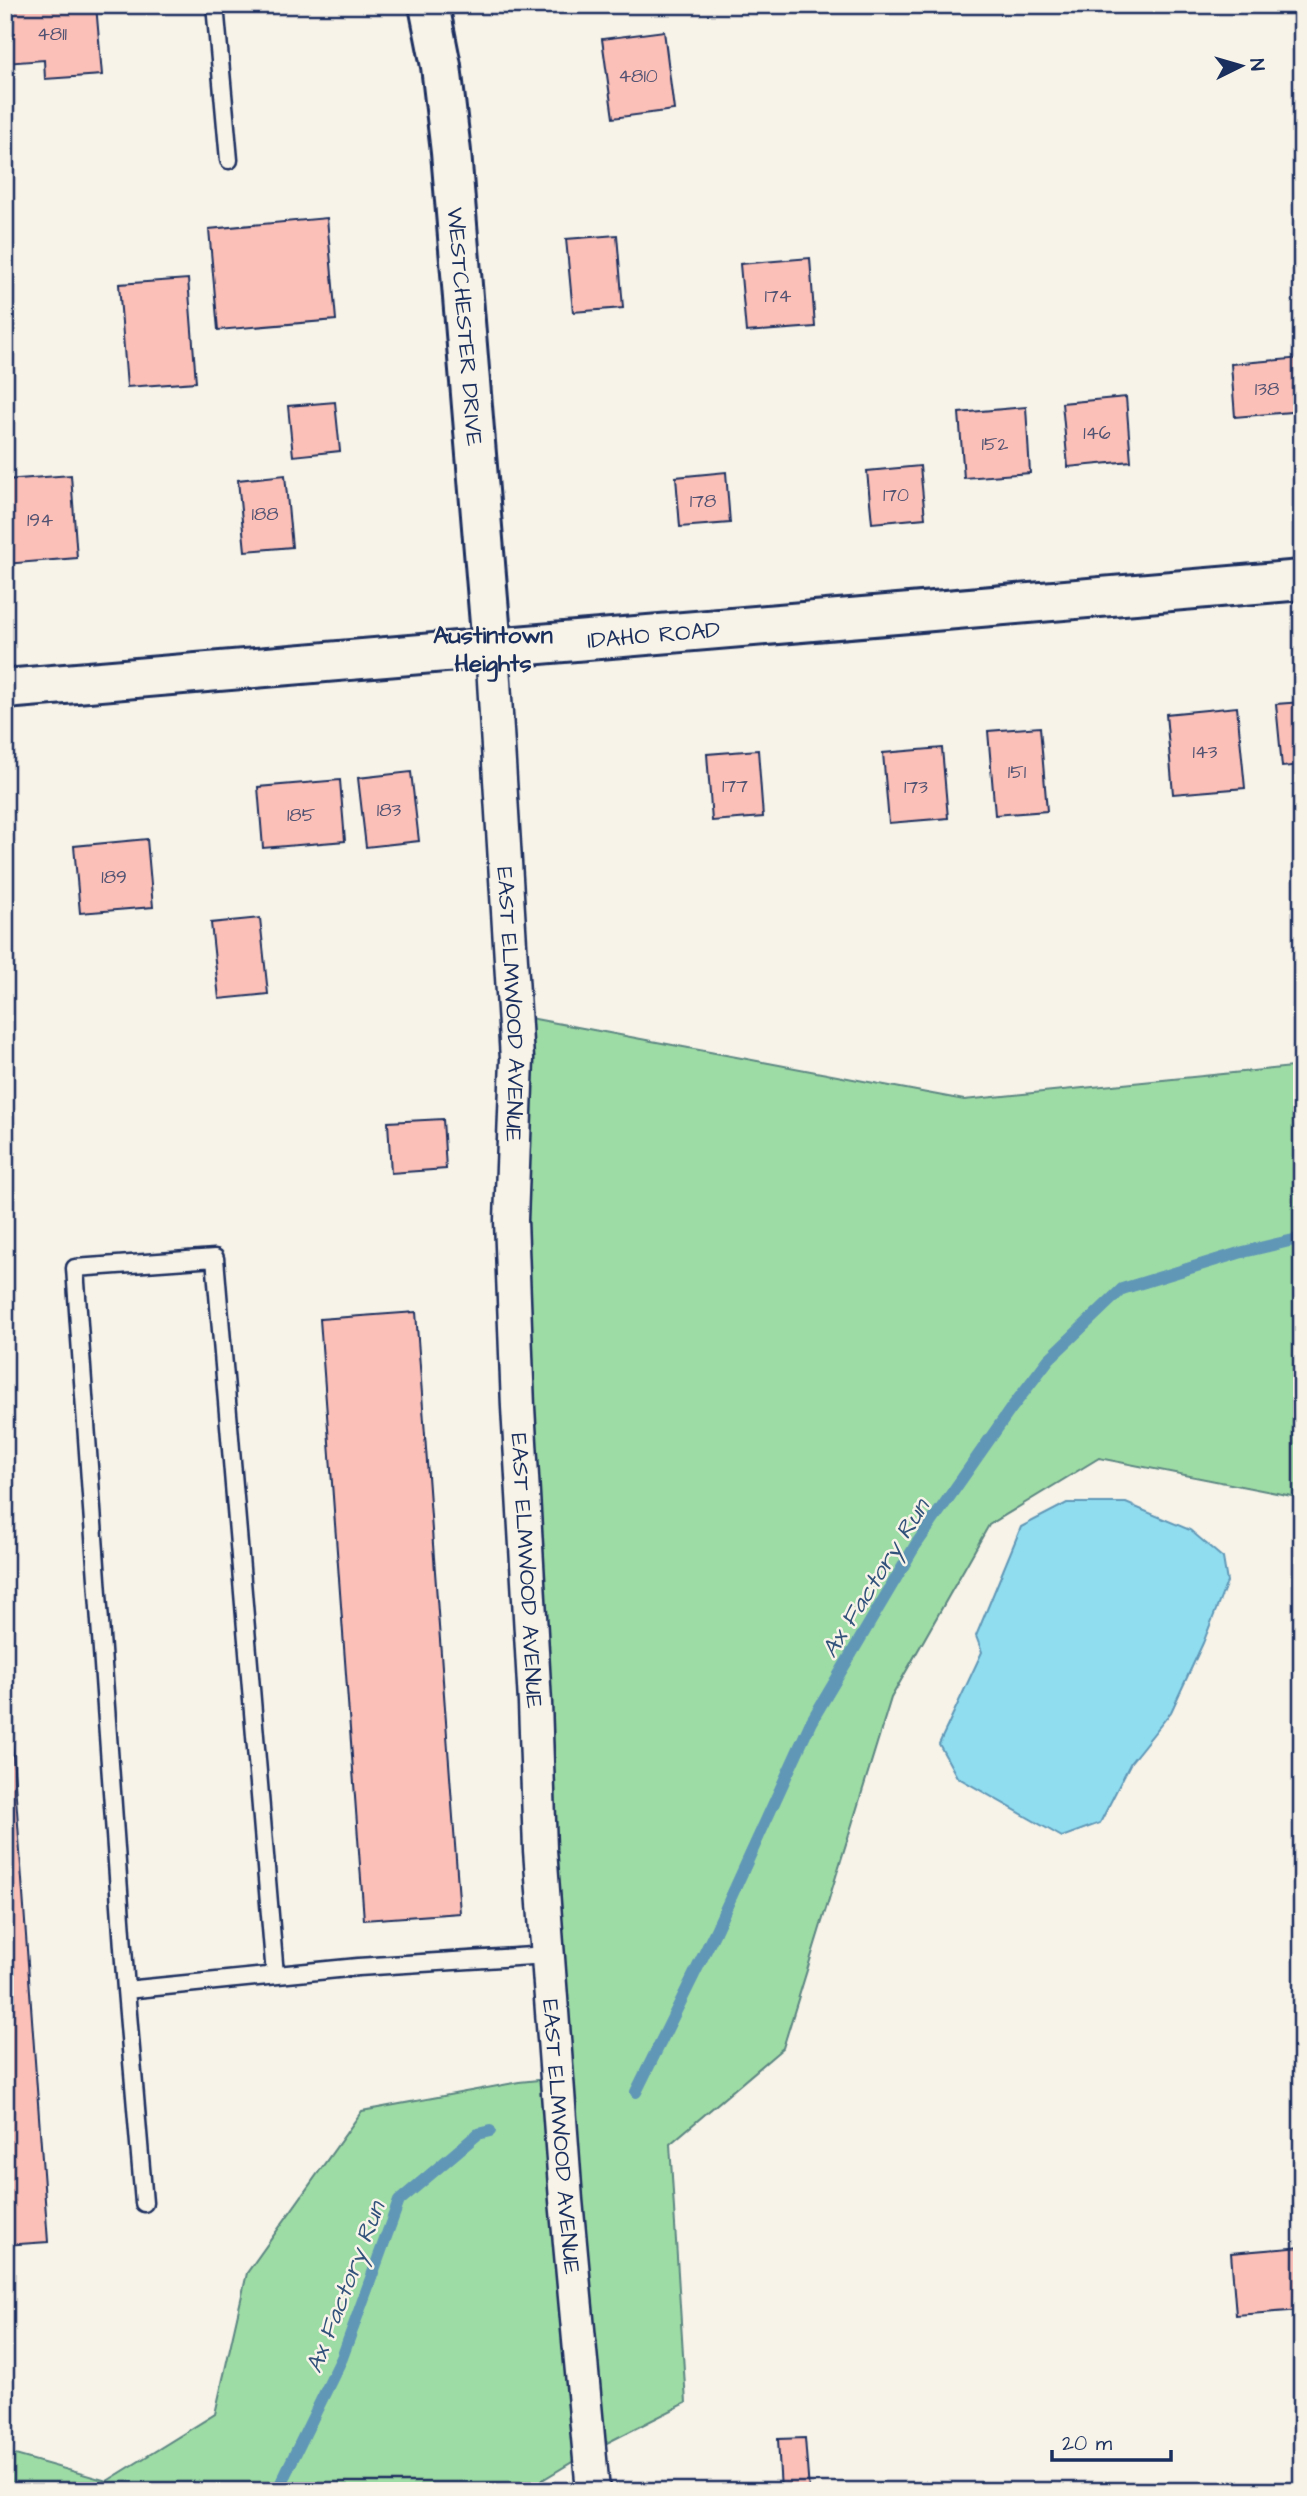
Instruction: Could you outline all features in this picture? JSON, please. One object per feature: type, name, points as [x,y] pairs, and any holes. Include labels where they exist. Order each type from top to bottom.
[{"type":"street","name":"WESTCHESTER DRIVE","points":[[429,5],[441,66],[451,152],[492,648]]},
{"type":"street","name":"IDAHO ROAD","points":[[5,689],[1302,580]]},
{"type":"street","name":"EAST ELMWOOD AVENUE","points":[[492,648],[517,1059],[512,1233],[518,1407],[536,1703],[540,1850],[566,2200],[593,2491]]},
{"type":"lane","points":[[215,5],[229,160]]},
{"type":"lane","points":[[144,2203],[126,1990],[75,1268],[215,1258],[275,1975]]},
{"type":"lane","points":[[126,1990],[358,1967],[548,1955]]},
{"type":"green space","points":[[514,1015],[964,1100],[1302,1066],[1302,1498],[1099,1458],[989,1525],[891,1698],[783,2048],[670,2144],[686,2403],[589,2452],[524,2491],[5,2491],[5,2452],[107,2481],[215,2414],[247,2273],[362,2111],[519,2082],[558,2078]]},
{"type":"water","points":[[1067,1503],[1126,1503],[1190,1530],[1223,1558],[1227,1582],[1171,1712],[1131,1762],[1100,1823],[1062,1837],[957,1777],[939,1744],[982,1652],[976,1636],[1021,1527]]},
{"type":"building","points":[[5,5],[96,5],[102,75],[45,79],[44,60],[5,63]]},
{"type":"building","points":[[664,31],[674,110],[613,118],[602,39]]},
{"type":"building","points":[[327,218],[336,320],[218,330],[209,229]]},
{"type":"building","points":[[617,235],[623,308],[573,312],[566,239]]},
{"type":"building","points":[[810,258],[815,327],[746,332],[740,264]]},
{"type":"building","points":[[188,279],[196,382],[127,387],[119,284]]},
{"type":"building","points":[[1302,358],[1302,411],[1235,417],[1231,364]]},
{"type":"building","points":[[1126,397],[1131,461],[1068,467],[1062,403]]},
{"type":"building","points":[[335,402],[340,451],[293,456],[288,406]]},
{"type":"building","points":[[1026,407],[1030,473],[964,478],[959,413]]},
{"type":"building","points":[[920,466],[925,518],[872,523],[867,471]]},
{"type":"building","points":[[726,472],[730,523],[680,527],[676,477]]},
{"type":"building","points":[[71,475],[77,558],[5,564],[5,480]]},
{"type":"building","points":[[285,475],[292,547],[245,551],[238,480]]},
{"type":"building","points":[[1302,702],[1302,765],[1282,767],[1276,704]]},
{"type":"building","points":[[1237,707],[1245,788],[1173,794],[1166,714]]},
{"type":"building","points":[[1040,727],[1047,811],[995,815],[988,731]]},
{"type":"building","points":[[942,748],[948,818],[889,823],[883,753]]},
{"type":"building","points":[[758,750],[763,817],[712,821],[707,754]]},
{"type":"building","points":[[411,772],[419,841],[366,847],[358,778]]},
{"type":"building","points":[[340,780],[345,841],[263,848],[258,787]]},
{"type":"building","points":[[147,839],[153,907],[80,913],[74,846]]},
{"type":"building","points":[[260,918],[268,994],[219,999],[211,923]]},
{"type":"building","points":[[443,1119],[446,1169],[391,1173],[388,1122]]},
{"type":"building","points":[[416,1312],[460,1913],[364,1920],[320,1319]]},
{"type":"building","points":[[5,1643],[48,2242],[5,2245]]},
{"type":"building","points":[[1302,2247],[1302,2310],[1236,2315],[1231,2253]]},
{"type":"building","points":[[805,2438],[809,2491],[781,2491],[778,2439]]},
{"type":"waterway","name":"Ax Factory Run","points":[[636,2092],[715,1932],[811,1722],[915,1546],[1049,1359],[1122,1289],[1239,1253],[1302,1238]]},
{"type":"waterway","name":"Ax Factory Run","points":[[277,2491],[342,2358],[399,2201],[478,2134],[490,2131]]},
{"type":"district","name":"Austintown Heights","points":[[493,649]]}]
